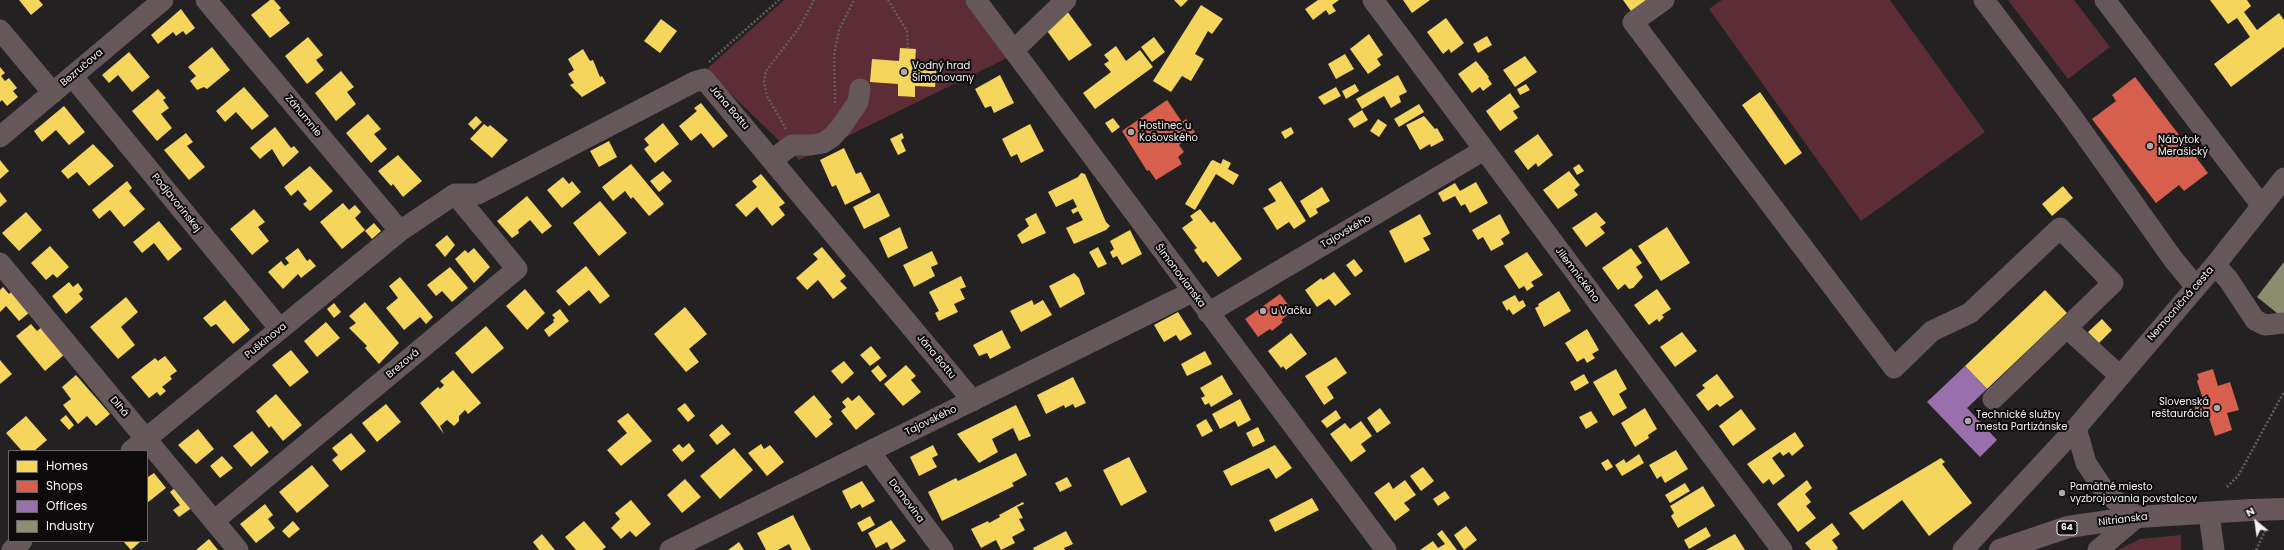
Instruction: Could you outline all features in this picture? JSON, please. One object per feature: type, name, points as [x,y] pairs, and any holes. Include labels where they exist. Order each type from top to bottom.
[{"type":"main road","name":"Nitrianska","points":[[2000,550],[2068,527],[2137,517],[2284,509]]},
{"type":"street","name":"Bezručova","points":[[0,137],[163,0]]},
{"type":"street","name":"Záhumnie","points":[[206,0],[400,231]]},
{"type":"street","name":"Šimonovianska","points":[[976,0],[1192,292],[1386,550]]},
{"type":"street","points":[[1014,50],[1066,0]]},
{"type":"street","name":"Jilemnického","points":[[1373,0],[1782,550]]},
{"type":"street","points":[[1664,0],[1633,22],[1894,368],[1932,332],[1970,313],[2060,228],[2113,283],[1994,399]]},
{"type":"street","points":[[1984,0],[2070,114],[2173,259],[2196,287]]},
{"type":"street","points":[[2105,0],[2262,206]]},
{"type":"street","points":[[0,30],[53,92]]},
{"type":"street","name":"Podjavorinskej","points":[[72,76],[280,329]]},
{"type":"street","name":"Jána Bottu","points":[[455,194],[478,194],[694,82],[704,79],[973,401]]},
{"type":"street","points":[[772,159],[792,145],[811,145],[823,143],[832,137],[841,128],[858,102],[860,89]]},
{"type":"street","name":"Tajovského","points":[[1208,313],[1484,150]]},
{"type":"street","name":"Nemocničná cesta","points":[[1963,550],[2076,428],[2215,265],[2284,178]]},
{"type":"street","points":[[400,231],[455,194]]},
{"type":"street","name":"Brezová","points":[[214,521],[517,270],[455,194]]},
{"type":"street","name":"Puškinova","points":[[139,445],[400,231]]},
{"type":"street","name":"Dlhá","points":[[0,263],[139,445]]},
{"type":"street","points":[[2215,265],[2228,279],[2255,320],[2265,325],[2284,323]]},
{"type":"street","name":"Tajovského","points":[[670,550],[1192,292]]},
{"type":"street","points":[[2067,328],[2120,376]]},
{"type":"street","points":[[2076,428],[2086,463],[2106,493],[2137,517],[2098,550]]},
{"type":"street","name":"Domovina","points":[[870,452],[943,550]]},
{"type":"street","name":"Dlhá","points":[[148,454],[214,521],[238,550]]},
{"type":"street","points":[[2210,514],[2214,550]]},
{"type":"street","points":[[12,550],[21,542]]},
{"type":"path","points":[[704,79],[704,73],[708,64],[779,0]]},
{"type":"path","points":[[787,132],[772,107],[764,82],[766,71],[772,61],[799,28],[814,0]]},
{"type":"path","points":[[833,108],[835,96],[834,55],[839,30],[854,0]]},
{"type":"path","points":[[888,0],[907,31],[908,48]]},
{"type":"path","points":[[2227,487],[2238,476],[2284,392]]},
{"type":"shaded area","points":[[784,0],[965,0],[1007,58],[799,160],[708,72],[709,67]]},
{"type":"shaded area","points":[[1722,0],[1890,0],[1985,132],[1861,221],[1709,9]]},
{"type":"shaded area","points":[[2008,0],[2074,0],[2110,47],[2068,79]]},
{"type":"shaded area","points":[[2181,535],[2181,550],[2118,550],[2140,539]]},
{"type":"building: Homes","points":[[19,0],[39,0],[43,5],[31,15]]},
{"type":"building: Homes","points":[[270,0],[274,0],[281,8],[279,10],[290,23],[270,38],[251,15]]},
{"type":"building: Homes","points":[[1174,0],[1188,0],[1181,7]]},
{"type":"building: Homes","points":[[1318,0],[1339,0],[1332,5],[1336,11],[1329,15],[1326,10],[1313,20],[1305,9]]},
{"type":"building: Homes","points":[[1403,0],[1430,0],[1412,13]]},
{"type":"building: Homes","points":[[1623,0],[1652,0],[1633,14]]},
{"type":"building: Homes","points":[[2210,0],[2247,0],[2251,6],[2244,12],[2257,30],[2279,13],[2284,20],[2284,47],[2231,87],[2214,64],[2250,37],[2237,18],[2228,24]]},
{"type":"building: Homes","points":[[1201,5],[1223,19],[1212,34],[1208,31],[1195,54],[1204,59],[1191,81],[1182,76],[1171,92],[1153,81]]},
{"type":"building: Homes","points":[[181,9],[195,28],[186,35],[183,31],[176,36],[173,32],[158,44],[151,35]]},
{"type":"building: Homes","points":[[1067,11],[1092,45],[1069,61],[1045,28]]},
{"type":"building: Homes","points":[[1446,18],[1464,43],[1451,53],[1449,49],[1443,54],[1427,32]]},
{"type":"building: Homes","points":[[661,19],[677,31],[660,53],[644,41]]},
{"type":"building: Homes","points":[[1369,34],[1383,55],[1377,59],[1381,65],[1368,74],[1350,49]]},
{"type":"building: Homes","points":[[1487,36],[1492,45],[1478,53],[1473,44]]},
{"type":"building: Homes","points":[[308,37],[323,55],[316,60],[324,70],[307,84],[285,56]]},
{"type":"building: Homes","points":[[1154,37],[1165,52],[1152,62],[1141,47]]},
{"type":"building: Homes","points":[[1116,46],[1126,61],[1140,50],[1153,67],[1095,109],[1083,93],[1111,72],[1104,64],[1109,61],[1104,55]]},
{"type":"building: Homes","points":[[212,47],[230,70],[207,89],[204,87],[197,90],[190,81],[196,76],[188,67]]},
{"type":"building: Homes","name":"Vodný hrad Šimonovany","points":[[900,48],[916,49],[915,61],[937,63],[935,87],[915,86],[915,97],[898,96],[898,84],[870,82],[872,59],[899,61]]},
{"type":"building: Homes","points":[[583,49],[590,61],[593,60],[600,77],[602,76],[606,83],[582,97],[570,85],[574,83],[568,74],[574,70],[568,59]]},
{"type":"building: Homes","points":[[129,52],[150,77],[132,92],[118,75],[109,83],[102,75]]},
{"type":"building: Homes","points":[[1345,54],[1354,69],[1336,79],[1328,64]]},
{"type":"building: Homes","points":[[1525,56],[1537,72],[1515,87],[1503,70]]},
{"type":"building: Homes","points":[[1476,61],[1489,77],[1488,78],[1492,84],[1483,91],[1480,87],[1472,93],[1458,74]]},
{"type":"building: Homes","points":[[0,67],[5,73],[1,76],[5,81],[9,78],[17,88],[13,91],[18,97],[7,106],[2,100],[0,102]]},
{"type":"building: Homes","points":[[341,71],[354,87],[347,92],[356,104],[336,121],[315,93]]},
{"type":"building: Homes","points":[[1000,75],[1014,103],[994,113],[991,106],[985,108],[975,89]]},
{"type":"building: Homes","points":[[1398,75],[1407,92],[1399,96],[1401,102],[1391,108],[1384,96],[1362,109],[1356,99]]},
{"type":"building: Homes","points":[[1355,84],[1359,91],[1346,99],[1342,91]]},
{"type":"building: Homes","points":[[1526,84],[1530,90],[1520,95],[1517,89]]},
{"type":"building: Homes","points":[[244,87],[269,116],[252,130],[236,112],[225,122],[216,111]]},
{"type":"building: Homes","points":[[1336,87],[1341,96],[1324,105],[1318,97]]},
{"type":"building: Homes","points":[[158,89],[166,98],[163,100],[169,108],[161,114],[172,128],[157,141],[132,111]]},
{"type":"building: Homes","points":[[1760,92],[1802,153],[1785,165],[1742,105]]},
{"type":"building: Homes","points":[[1510,93],[1520,107],[1513,111],[1518,118],[1500,131],[1486,111]]},
{"type":"building: Homes","points":[[701,103],[728,136],[713,148],[701,133],[691,141],[679,126],[697,111],[694,108]]},
{"type":"building: Homes","points":[[1419,104],[1424,112],[1399,127],[1394,119]]},
{"type":"building: Homes","points":[[64,106],[85,132],[69,145],[56,130],[42,142],[34,131]]},
{"type":"building: Homes","points":[[1362,110],[1368,120],[1354,128],[1348,119]]},
{"type":"building: Homes","points":[[368,114],[381,129],[374,134],[387,149],[371,163],[346,133]]},
{"type":"building: Homes","points":[[476,116],[482,122],[474,130],[468,124]]},
{"type":"building: Homes","points":[[1424,116],[1435,129],[1437,128],[1444,140],[1431,147],[1430,144],[1420,150],[1406,125]]},
{"type":"building: Homes","points":[[1113,118],[1120,127],[1112,133],[1105,123]]},
{"type":"building: Homes","points":[[1378,119],[1387,125],[1379,137],[1370,131]]},
{"type":"building: Homes","points":[[663,123],[679,144],[655,163],[644,149],[649,145],[644,139]]},
{"type":"building: Homes","points":[[484,124],[488,127],[490,125],[508,140],[492,158],[470,139]]},
{"type":"building: Homes","points":[[1030,124],[1044,151],[1021,163],[1017,154],[1011,157],[1002,139]]},
{"type":"building: Homes","points":[[275,127],[291,148],[294,146],[299,152],[283,167],[272,149],[260,159],[250,148]]},
{"type":"building: Homes","points":[[1291,127],[1294,133],[1285,139],[1281,132]]},
{"type":"building: Homes","points":[[186,133],[193,142],[187,146],[205,167],[189,180],[164,150]]},
{"type":"building: Homes","points":[[902,133],[904,138],[901,140],[906,151],[898,155],[890,139]]},
{"type":"building: Homes","points":[[1538,134],[1553,155],[1538,167],[1536,163],[1528,170],[1514,151]]},
{"type":"building: Homes","points":[[609,141],[617,157],[599,167],[590,151]]},
{"type":"building: Homes","points":[[93,144],[114,166],[89,186],[77,172],[68,179],[61,171]]},
{"type":"building: Homes","points":[[844,148],[856,174],[861,172],[871,192],[845,205],[836,185],[832,187],[820,160]]},
{"type":"building: Homes","points":[[398,155],[422,181],[403,197],[393,184],[391,186],[378,171]]},
{"type":"building: Homes","points":[[1223,159],[1231,163],[1228,169],[1239,175],[1233,185],[1216,174],[1195,210],[1185,204],[1211,161],[1213,160],[1221,164]]},
{"type":"building: Homes","points":[[0,160],[9,171],[0,179]]},
{"type":"building: Homes","points":[[631,164],[664,204],[649,216],[633,197],[631,199],[625,191],[613,201],[602,187]]},
{"type":"building: Homes","points":[[1579,164],[1584,171],[1577,175],[1573,168]]},
{"type":"building: Homes","points":[[310,166],[333,191],[310,211],[303,204],[307,201],[298,190],[291,196],[284,187]]},
{"type":"building: Homes","points":[[663,171],[672,181],[659,192],[650,181]]},
{"type":"building: Homes","points":[[1569,171],[1580,185],[1574,190],[1578,195],[1558,209],[1543,190]]},
{"type":"building: Homes","points":[[1081,173],[1085,174],[1106,222],[1110,226],[1106,230],[1074,244],[1066,228],[1083,220],[1078,211],[1073,214],[1071,210],[1077,207],[1073,199],[1056,207],[1048,192],[1078,177]]},
{"type":"building: Homes","points":[[761,174],[785,203],[779,207],[785,215],[772,226],[757,207],[746,217],[735,205],[757,187],[752,181]]},
{"type":"building: Homes","points":[[563,177],[569,184],[572,181],[581,192],[562,208],[547,190]]},
{"type":"building: Homes","points":[[127,181],[132,188],[129,191],[145,209],[124,227],[110,210],[99,219],[92,210]]},
{"type":"building: Homes","points":[[1281,181],[1306,221],[1294,229],[1289,222],[1277,230],[1263,208],[1276,201],[1268,189]]},
{"type":"building: Homes","points":[[1476,182],[1488,203],[1470,213],[1465,204],[1461,206],[1455,196],[1443,202],[1438,193],[1455,183],[1460,191]]},
{"type":"building: Homes","points":[[2063,186],[2073,198],[2052,216],[2042,204]]},
{"type":"building: Homes","points":[[1322,187],[1330,201],[1316,209],[1318,213],[1310,218],[1300,201]]},
{"type":"building: Homes","points":[[0,192],[7,201],[0,207]]},
{"type":"building: Homes","points":[[879,193],[890,216],[864,229],[853,207]]},
{"type":"building: Homes","points":[[527,196],[552,226],[542,234],[530,220],[518,230],[519,233],[512,238],[497,221]]},
{"type":"building: Homes","points":[[600,201],[627,233],[599,256],[573,223]]},
{"type":"building: Homes","points":[[343,203],[349,210],[355,205],[361,212],[355,218],[365,230],[342,249],[320,222]]},
{"type":"building: Homes","points":[[254,209],[265,222],[258,227],[269,241],[252,255],[230,229]]},
{"type":"building: Homes","points":[[1200,209],[1211,223],[1214,221],[1242,259],[1218,277],[1206,261],[1203,263],[1194,250],[1197,248],[1182,228],[1193,220],[1190,216]]},
{"type":"building: Homes","points":[[26,212],[42,230],[19,251],[2,233]]},
{"type":"building: Homes","points":[[1596,212],[1606,223],[1600,227],[1605,233],[1586,247],[1572,228]]},
{"type":"building: Homes","points":[[1036,213],[1046,233],[1022,244],[1017,235],[1029,226],[1025,219]]},
{"type":"building: Homes","points":[[1420,214],[1431,234],[1423,238],[1430,250],[1405,263],[1389,231]]},
{"type":"building: Homes","points":[[1500,214],[1510,233],[1501,239],[1504,244],[1491,251],[1483,237],[1478,240],[1472,230]]},
{"type":"building: Homes","points":[[159,221],[182,249],[168,261],[154,243],[142,253],[133,242]]},
{"type":"building: Homes","points":[[374,223],[381,231],[372,239],[365,231]]},
{"type":"building: Homes","points":[[900,227],[908,248],[888,258],[879,238]]},
{"type":"building: Homes","points":[[1667,227],[1690,263],[1661,281],[1638,246]]},
{"type":"building: Homes","points":[[1130,230],[1142,254],[1122,265],[1117,256],[1113,258],[1110,252],[1114,249],[1110,241]]},
{"type":"building: Homes","points":[[447,235],[455,245],[445,257],[435,245]]},
{"type":"building: Homes","points":[[50,246],[69,267],[57,278],[53,274],[46,280],[31,263]]},
{"type":"building: Homes","points":[[822,247],[846,276],[840,281],[847,288],[833,299],[818,280],[807,290],[796,278],[818,259],[813,254]]},
{"type":"building: Homes","points":[[1098,247],[1107,264],[1098,268],[1089,252]]},
{"type":"building: Homes","points":[[298,248],[307,261],[310,259],[316,266],[301,278],[298,274],[283,289],[268,272],[281,261],[285,266],[289,263],[285,258]]},
{"type":"building: Homes","points":[[474,248],[490,267],[474,283],[455,259],[465,250],[468,253]]},
{"type":"building: Homes","points":[[1631,248],[1642,263],[1636,267],[1643,277],[1633,288],[1629,289],[1625,284],[1618,290],[1602,268]]},
{"type":"building: Homes","points":[[932,251],[938,264],[931,267],[935,276],[914,287],[903,265]]},
{"type":"building: Homes","points":[[1527,252],[1543,275],[1531,282],[1534,286],[1527,291],[1524,286],[1519,289],[1504,266]]},
{"type":"building: Homes","points":[[1354,259],[1363,271],[1355,277],[1346,265]]},
{"type":"building: Homes","points":[[586,266],[610,296],[600,304],[589,290],[569,306],[556,291]]},
{"type":"building: Homes","points":[[450,267],[468,288],[452,302],[442,291],[436,296],[427,285]]},
{"type":"building: Homes","points":[[1334,272],[1351,294],[1335,306],[1329,299],[1317,307],[1305,290],[1321,278],[1323,280]]},
{"type":"building: Homes","points":[[1074,273],[1079,278],[1085,294],[1060,308],[1049,286]]},
{"type":"building: Homes","points":[[961,276],[966,287],[960,289],[965,299],[954,304],[958,312],[939,321],[935,313],[939,311],[929,292]]},
{"type":"building: Homes","points":[[400,277],[433,317],[426,324],[420,317],[404,330],[386,308],[398,298],[389,286]]},
{"type":"building: Homes","points":[[69,282],[73,287],[78,283],[83,290],[79,294],[83,299],[66,314],[52,296]]},
{"type":"building: Homes","points":[[3,287],[9,294],[12,291],[30,312],[19,321],[6,306],[0,312],[0,290]]},
{"type":"building: Homes","points":[[525,289],[545,313],[527,330],[506,306]]},
{"type":"building: Homes","points":[[1657,289],[1671,309],[1662,315],[1664,317],[1659,322],[1657,319],[1649,325],[1634,305]]},
{"type":"building: Homes","points":[[2045,290],[2067,313],[1987,389],[1965,366]]},
{"type":"building: Homes","points":[[1559,291],[1571,311],[1544,327],[1535,308],[1539,306],[1538,304]]},
{"type":"building: Homes","points":[[1515,295],[1519,302],[1523,300],[1526,306],[1513,315],[1509,309],[1507,311],[1502,302]]},
{"type":"building: Homes","points":[[126,297],[138,312],[121,327],[135,345],[118,359],[90,327]]},
{"type":"building: Homes","points":[[225,300],[250,330],[233,344],[216,324],[211,327],[203,318]]},
{"type":"building: Homes","points":[[1032,300],[1034,305],[1043,300],[1052,315],[1021,332],[1010,311]]},
{"type":"building: Homes","points":[[365,302],[399,343],[379,364],[365,348],[367,346],[349,328],[356,323],[349,316]]},
{"type":"building: Homes","points":[[334,303],[341,312],[334,318],[327,309]]},
{"type":"building: Homes","points":[[685,307],[707,334],[689,349],[699,362],[686,372],[654,334]]},
{"type":"building: Homes","points":[[560,309],[569,321],[549,337],[544,330],[554,322],[553,320],[555,318],[552,315]]},
{"type":"building: Homes","points":[[1178,312],[1192,334],[1180,341],[1176,335],[1164,342],[1154,325]]},
{"type":"building: Homes","points":[[2102,319],[2112,330],[2099,343],[2088,332]]},
{"type":"building: Homes","points":[[326,322],[340,338],[317,357],[304,341]]},
{"type":"building: Homes","points":[[31,324],[37,331],[43,326],[65,354],[45,371],[16,336]]},
{"type":"building: Homes","points":[[486,326],[504,348],[472,374],[455,353]]},
{"type":"building: Homes","points":[[1587,329],[1599,350],[1592,354],[1595,358],[1587,363],[1584,358],[1577,362],[1565,343]]},
{"type":"building: Homes","points":[[1002,330],[1011,348],[990,359],[987,353],[979,356],[973,345]]},
{"type":"building: Homes","points":[[1682,332],[1697,351],[1675,367],[1660,347]]},
{"type":"building: Homes","points":[[1291,333],[1307,354],[1286,370],[1283,366],[1281,368],[1268,351]]},
{"type":"building: Homes","points":[[871,346],[881,358],[870,366],[860,355]]},
{"type":"building: Homes","points":[[291,350],[309,372],[290,387],[272,365]]},
{"type":"building: Homes","points":[[1205,351],[1212,364],[1187,376],[1181,364]]},
{"type":"building: Homes","points":[[165,356],[177,371],[170,376],[172,379],[162,387],[166,391],[160,396],[157,392],[149,398],[131,377],[155,358],[158,361]]},
{"type":"building: Homes","points":[[1336,357],[1347,373],[1327,387],[1334,398],[1324,405],[1305,376]]},
{"type":"building: Homes","points":[[0,360],[12,374],[0,384]]},
{"type":"building: Homes","points":[[844,361],[854,373],[842,384],[831,371]]},
{"type":"building: Homes","points":[[878,365],[887,376],[880,382],[871,371]]},
{"type":"building: Homes","points":[[906,365],[916,376],[911,380],[921,392],[903,406],[884,384]]},
{"type":"building: Homes","points":[[1616,369],[1627,389],[1619,394],[1627,408],[1613,416],[1593,382]]},
{"type":"building: Homes","points":[[453,370],[481,403],[468,414],[465,410],[459,416],[459,421],[454,426],[447,420],[440,426],[444,434],[420,403],[438,387],[440,389],[444,385],[440,381]]},
{"type":"building: Homes","points":[[1584,374],[1589,383],[1575,391],[1570,382]]},
{"type":"building: Homes","points":[[1717,374],[1734,397],[1720,407],[1717,404],[1708,411],[1696,395],[1705,388],[1702,385]]},
{"type":"building: Homes","points":[[76,375],[110,414],[96,426],[87,416],[78,424],[63,405],[71,399],[62,387]]},
{"type":"building: Homes","points":[[1222,375],[1233,394],[1211,407],[1209,403],[1205,405],[1201,398],[1205,396],[1200,388]]},
{"type":"building: Homes","points":[[1073,377],[1086,403],[1075,408],[1073,404],[1065,408],[1064,405],[1046,414],[1037,395]]},
{"type":"building: Homes","points":[[276,394],[302,425],[283,441],[271,426],[269,428],[256,411]]},
{"type":"building: Homes","points":[[814,395],[832,417],[829,419],[833,424],[816,438],[794,412]]},
{"type":"building: Homes","points":[[859,395],[875,414],[856,430],[841,411],[846,407],[842,402],[848,397],[852,401]]},
{"type":"building: Homes","points":[[1240,399],[1251,420],[1238,427],[1235,421],[1220,429],[1212,414]]},
{"type":"building: Homes","points":[[685,403],[695,416],[688,422],[677,409]]},
{"type":"building: Homes","points":[[386,404],[401,422],[377,442],[362,423]]},
{"type":"building: Homes","points":[[1016,405],[1031,436],[1019,441],[1013,428],[992,439],[998,452],[979,463],[957,434]]},
{"type":"building: Homes","points":[[1380,408],[1391,423],[1377,433],[1367,418]]},
{"type":"building: Homes","points":[[1645,408],[1657,429],[1648,435],[1649,438],[1635,447],[1621,423]]},
{"type":"building: Homes","points":[[1741,409],[1756,429],[1733,446],[1719,426]]},
{"type":"building: Homes","points":[[1336,410],[1341,418],[1327,428],[1321,421]]},
{"type":"building: Homes","points":[[1591,411],[1598,422],[1586,429],[1579,417]]},
{"type":"building: Homes","points":[[628,413],[652,441],[621,466],[607,450],[627,433],[617,421]]},
{"type":"building: Homes","points":[[66,415],[74,425],[69,430],[60,420]]},
{"type":"building: Homes","points":[[26,416],[47,440],[35,450],[21,450],[6,433]]},
{"type":"building: Homes","points":[[1206,419],[1213,431],[1202,437],[1196,425]]},
{"type":"building: Homes","points":[[1361,421],[1372,436],[1361,444],[1366,451],[1351,462],[1330,434],[1345,423],[1350,429]]},
{"type":"building: Homes","points":[[722,424],[731,434],[717,445],[709,435]]},
{"type":"building: Homes","points":[[1258,427],[1265,441],[1253,447],[1246,433]]},
{"type":"building: Homes","points":[[198,429],[214,449],[196,464],[178,445]]},
{"type":"building: Homes","points":[[252,431],[269,452],[251,467],[233,446]]},
{"type":"building: Homes","points":[[1795,432],[1804,446],[1792,456],[1789,452],[1783,456],[1780,452],[1772,458],[1785,476],[1773,485],[1769,479],[1763,484],[1747,464]]},
{"type":"building: Homes","points":[[351,433],[366,451],[341,471],[332,460],[338,455],[332,448]]},
{"type":"building: Homes","points":[[689,443],[695,451],[682,462],[672,450],[679,444],[683,448]]},
{"type":"building: Homes","points":[[761,444],[764,449],[770,445],[784,462],[767,476],[748,453]]},
{"type":"building: Homes","points":[[933,445],[938,455],[932,458],[937,467],[919,476],[910,457]]},
{"type":"building: Homes","points":[[1275,445],[1292,468],[1276,479],[1269,468],[1231,486],[1223,471]]},
{"type":"building: Homes","points":[[734,448],[753,470],[720,499],[700,476]]},
{"type":"building: Homes","points":[[1676,450],[1688,469],[1665,483],[1661,476],[1657,479],[1649,465]]},
{"type":"building: Homes","points":[[1016,453],[1027,475],[1012,483],[1014,486],[942,521],[928,492],[956,478],[958,481]]},
{"type":"building: Homes","points":[[1639,454],[1644,463],[1622,476],[1615,465],[1624,459],[1626,463]]},
{"type":"building: Homes","points":[[222,456],[233,468],[220,478],[210,466]]},
{"type":"building: Homes","points":[[1129,457],[1147,492],[1121,506],[1103,470]]},
{"type":"building: Homes","points":[[1941,458],[1945,462],[1942,464],[1972,503],[1929,536],[1902,500],[1863,530],[1849,513]]},
{"type":"building: Homes","points":[[1608,459],[1613,467],[1606,471],[1601,463]]},
{"type":"building: Homes","points":[[312,465],[329,486],[297,513],[279,492]]},
{"type":"building: Homes","points":[[1423,467],[1434,481],[1421,491],[1410,476]]},
{"type":"building: Homes","points":[[154,473],[166,488],[148,502],[148,477]]},
{"type":"building: Homes","points":[[1067,477],[1072,486],[1060,492],[1055,483]]},
{"type":"building: Homes","points":[[685,479],[701,497],[682,513],[667,495]]},
{"type":"building: Homes","points":[[1405,480],[1416,495],[1404,503],[1410,510],[1395,521],[1374,493],[1389,482],[1393,489]]},
{"type":"building: Homes","points":[[1807,480],[1812,488],[1805,494],[1811,502],[1806,506],[1816,518],[1798,532],[1777,504]]},
{"type":"building: Homes","points":[[862,481],[875,501],[862,508],[860,504],[851,509],[842,491]]},
{"type":"building: Homes","points":[[1685,483],[1690,491],[1670,503],[1665,495]]},
{"type":"building: Homes","points":[[177,486],[193,507],[179,517],[173,510],[180,505],[170,492]]},
{"type":"building: Homes","points":[[1703,486],[1715,506],[1678,528],[1671,516],[1674,513],[1670,506]]},
{"type":"building: Homes","points":[[1445,491],[1450,498],[1438,506],[1433,499]]},
{"type":"building: Homes","points":[[1312,498],[1319,510],[1275,532],[1269,520]]},
{"type":"building: Homes","points":[[631,500],[651,524],[636,537],[630,531],[621,539],[611,528],[620,519],[615,513]]},
{"type":"building: Homes","points":[[1023,502],[1024,504],[1017,507],[1023,518],[1019,519],[1025,530],[1012,537],[1015,543],[1001,550],[996,540],[981,548],[971,529],[988,521],[989,523],[1000,517],[999,515]]},
{"type":"building: Homes","points":[[265,504],[273,515],[268,519],[275,528],[256,543],[240,524]]},
{"type":"building: Homes","points":[[793,515],[811,550],[792,550],[789,544],[778,550],[766,550],[757,533]]},
{"type":"building: Homes","points":[[870,516],[875,525],[862,532],[857,523]]},
{"type":"building: Homes","points":[[891,520],[906,541],[891,550],[887,542],[876,548],[868,533]]},
{"type":"building: Homes","points":[[293,521],[300,529],[289,538],[282,531]]},
{"type":"building: Homes","points":[[584,521],[606,547],[602,550],[576,550],[565,537]]},
{"type":"building: Homes","points":[[1832,523],[1840,534],[1832,540],[1838,548],[1836,550],[1811,550],[1805,543]]},
{"type":"building: Homes","points":[[1466,526],[1477,540],[1464,550],[1454,535]]},
{"type":"building: Homes","points":[[1706,527],[1711,536],[1689,549],[1684,540]]},
{"type":"building: Homes","points":[[1442,530],[1457,550],[1420,550],[1433,541],[1438,548],[1445,544],[1437,534]]},
{"type":"building: Homes","points":[[1066,531],[1073,544],[1064,548],[1065,550],[1034,550],[1033,548]]},
{"type":"building: Homes","points":[[542,534],[555,550],[539,550],[533,542]]},
{"type":"building: Homes","points":[[1735,534],[1745,550],[1706,550]]},
{"type":"building: Homes","points":[[209,539],[218,550],[196,550]]},
{"type":"building: Homes","points":[[124,542],[140,542],[131,550]]},
{"type":"building: Homes","points":[[739,542],[744,550],[728,550]]},
{"type":"building: Shops","name":"Nábytok Merašický","points":[[2135,77],[2208,173],[2184,191],[2179,185],[2156,203],[2092,119],[2116,101],[2112,95]]},
{"type":"building: Shops","points":[[1167,100],[1182,122],[1186,119],[1195,132],[1179,145],[1184,152],[1178,157],[1182,164],[1156,180],[1149,170],[1147,171],[1122,131]]},
{"type":"building: Shops","points":[[1280,294],[1293,311],[1281,320],[1283,322],[1272,331],[1270,329],[1258,337],[1245,319]]},
{"type":"building: Shops","points":[[2213,369],[2218,386],[2230,382],[2239,410],[2227,413],[2232,430],[2215,436],[2207,412],[2197,415],[2193,402],[2203,399],[2197,381],[2199,379],[2197,374]]},
{"type":"building: Offices","points":[[1965,366],[1987,389],[1967,408],[1997,440],[1980,457],[1927,402]]},
{"type":"building: Industry","points":[[2284,262],[2284,313],[2282,317],[2257,297]]},
{"type":"place","name":"Vodný hrad Šimonovany","points":[[904,72]]},
{"type":"place","name":"Hostinec u Košovského","points":[[1131,132]]},
{"type":"place","name":"Nábytok Merašický","points":[[2150,146]]},
{"type":"place","name":"u Vačku","points":[[1263,311]]},
{"type":"place","name":"Slovenská reštaurácia","points":[[2217,408]]},
{"type":"place","name":"Technické služby mesta Partizánske","points":[[1968,421]]},
{"type":"place","name":"Pamätné miesto vyzbrojovania povstalcov","points":[[2062,493]]}]
